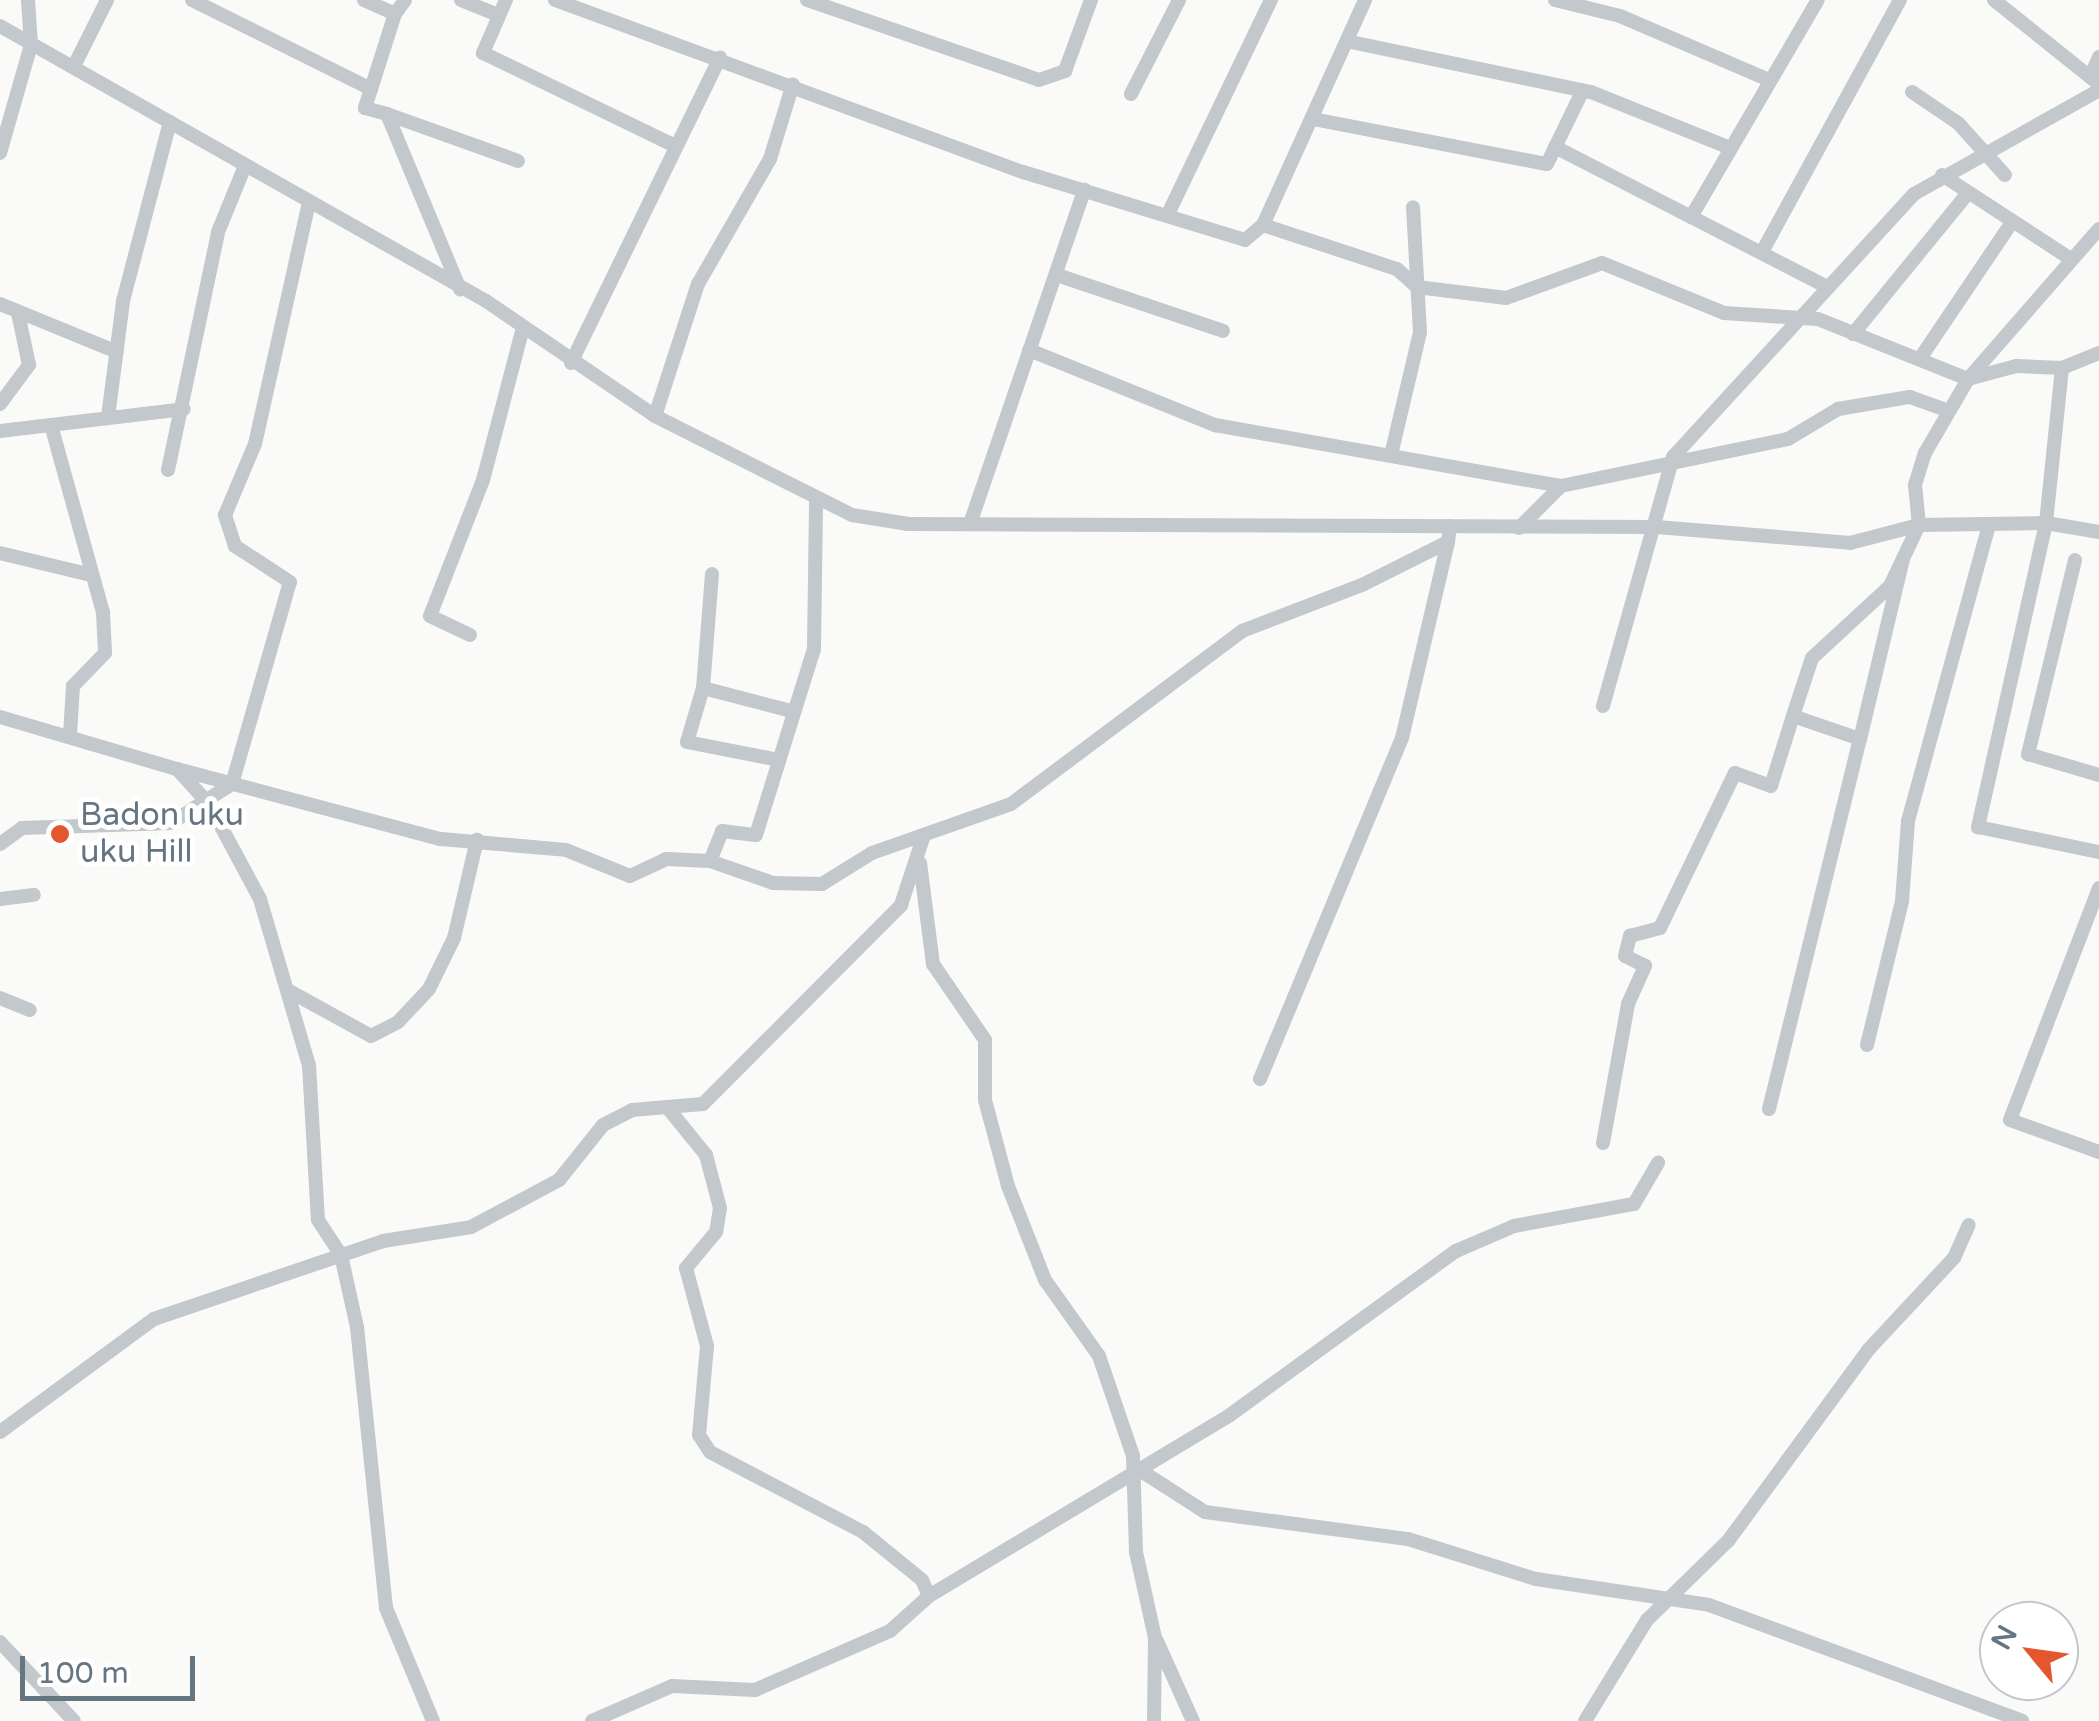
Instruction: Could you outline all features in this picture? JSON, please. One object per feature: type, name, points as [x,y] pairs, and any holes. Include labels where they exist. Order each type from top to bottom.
[{"type":"street","points":[[0,153],[31,45],[28,0]]},
{"type":"street","points":[[75,64],[106,0]]},
{"type":"street","points":[[192,0],[372,89]]},
{"type":"street","points":[[364,0],[395,14]]},
{"type":"street","points":[[405,0],[395,14],[365,108],[518,161]]},
{"type":"street","points":[[461,0],[498,15]]},
{"type":"street","points":[[506,0],[484,53],[673,145]]},
{"type":"street","points":[[555,0],[1084,190],[1245,240],[1263,224],[1351,42],[1366,0]]},
{"type":"street","points":[[806,0],[1039,80],[1065,71],[1091,0]]},
{"type":"street","points":[[1130,94],[1179,0]]},
{"type":"street","points":[[1167,216],[1271,0]]},
{"type":"street","points":[[1555,0],[1620,16],[1769,80]]},
{"type":"street","points":[[1691,217],[1725,146],[1818,0]]},
{"type":"street","points":[[1762,252],[1887,38],[1900,0]]},
{"type":"street","points":[[1994,0],[2096,83]]},
{"type":"street","points":[[0,26],[75,64],[308,206],[460,289],[655,416],[816,503],[908,524],[972,518],[1449,534],[1518,528],[1657,527],[1850,543],[1918,525],[2046,523],[2099,532]]},
{"type":"street","points":[[1351,42],[1583,90],[1725,146]]},
{"type":"street","points":[[570,363],[673,145],[720,57]]},
{"type":"street","points":[[2096,83],[2099,57]]},
{"type":"street","points":[[1604,706],[1657,527],[1673,457],[1805,320],[1825,286],[1942,175],[2096,83]]},
{"type":"street","points":[[655,416],[698,284],[770,159],[794,84]]},
{"type":"street","points":[[1313,118],[1546,164],[1583,90]]},
{"type":"street","points":[[1912,92],[2005,175]]},
{"type":"street","points":[[387,114],[460,289]]},
{"type":"street","points":[[108,417],[116,352],[170,122]]},
{"type":"street","points":[[1555,147],[1825,286]]},
{"type":"street","points":[[168,470],[184,409],[218,232],[245,166]]},
{"type":"street","points":[[1942,175],[2071,259]]},
{"type":"street","points":[[972,518],[1029,350],[1060,276],[1084,190]]},
{"type":"street","points":[[1853,334],[1967,194]]},
{"type":"street","points":[[0,844],[22,828],[134,831],[209,804],[232,784],[290,582],[234,546],[224,515],[255,444],[308,206]]},
{"type":"street","points":[[1391,454],[1410,398],[1419,287],[1413,207]]},
{"type":"street","points":[[1921,358],[2012,222]]},
{"type":"street","points":[[1263,224],[1396,269],[1419,287],[1506,298],[1602,263],[1724,313],[1805,320],[1921,358],[1968,380],[2016,366],[2062,368],[2099,353]]},
{"type":"street","points":[[1603,1143],[1628,1004],[1645,966],[1625,956],[1630,936],[1660,928],[1735,773],[1771,786],[1812,658],[1890,586],[1904,559],[1918,525],[1915,486],[1949,411],[1968,380],[2099,229]]},
{"type":"street","points":[[1060,276],[1223,331]]},
{"type":"street","points":[[0,304],[116,352]]},
{"type":"street","points":[[0,404],[28,366],[29,331],[18,312]]},
{"type":"street","points":[[470,634],[430,616],[483,480],[523,328]]},
{"type":"street","points":[[1029,350],[1215,425],[1561,486],[1673,457],[1788,439],[1838,409],[1910,397],[1949,411]]},
{"type":"street","points":[[2062,368],[2046,523],[1978,828],[2099,852]]},
{"type":"street","points":[[0,431],[184,409]]},
{"type":"street","points":[[51,424],[86,574],[103,614],[105,653],[72,686],[70,735]]},
{"type":"street","points":[[1518,528],[1561,486]]},
{"type":"street","points":[[710,862],[722,832],[756,834],[791,711],[814,649],[816,503]]},
{"type":"street","points":[[1867,1045],[1902,901],[1908,820],[1989,525]]},
{"type":"street","points":[[0,718],[441,840],[566,850],[630,876],[666,859],[710,862],[773,884],[822,884],[924,835],[1011,804],[1242,631],[1449,534]]},
{"type":"street","points":[[1260,1079],[1402,738],[1449,534]]},
{"type":"street","points":[[0,553],[86,574]]},
{"type":"street","points":[[1770,1109],[1904,559]]},
{"type":"street","points":[[2075,560],[2028,754],[2099,775]]},
{"type":"street","points":[[712,574],[703,688],[687,742],[779,760]]},
{"type":"street","points":[[703,688],[791,711]]},
{"type":"street","points":[[1793,716],[1860,739]]},
{"type":"street","points":[[177,770],[209,804],[260,899],[290,991],[309,1065],[318,1220],[341,1255],[368,1403],[386,1608],[433,1721]]},
{"type":"street","points":[[924,835],[920,862],[933,964],[986,1040],[984,1100],[1008,1186],[1045,1280],[1099,1356],[1135,1466],[1136,1552],[1155,1638],[1193,1721]]},
{"type":"street","points":[[290,991],[371,1036],[398,1022],[429,989],[454,938],[477,840]]},
{"type":"street","points":[[0,1432],[154,1320],[341,1255],[471,1227],[559,1180],[603,1125],[632,1110],[704,1104],[868,943],[920,862]]},
{"type":"street","points":[[2099,888],[2026,1060],[2010,1120],[2099,1152]]},
{"type":"street","points":[[0,899],[34,896]]},
{"type":"street","points":[[0,998],[30,1010]]},
{"type":"street","points":[[667,1108],[706,1155],[720,1208],[716,1232],[686,1268],[707,1346],[699,1435],[710,1452],[863,1532],[922,1580],[928,1596]]},
{"type":"street","points":[[592,1721],[672,1686],[755,1690],[890,1631],[928,1596],[1009,1554],[1135,1466],[1230,1415],[1456,1251],[1514,1226],[1634,1204],[1658,1163]]},
{"type":"street","points":[[1585,1721],[1622,1654],[1770,1489],[1869,1349],[1954,1258],[1969,1225]]},
{"type":"street","points":[[1135,1466],[1205,1512],[1408,1539],[1536,1579],[1709,1605],[2022,1721]]},
{"type":"street","points":[[1154,1721],[1155,1638]]},
{"type":"street","points":[[0,1642],[74,1721]]},
{"type":"place","name":"Badon uku uku Hill","points":[[60,834]]}]
